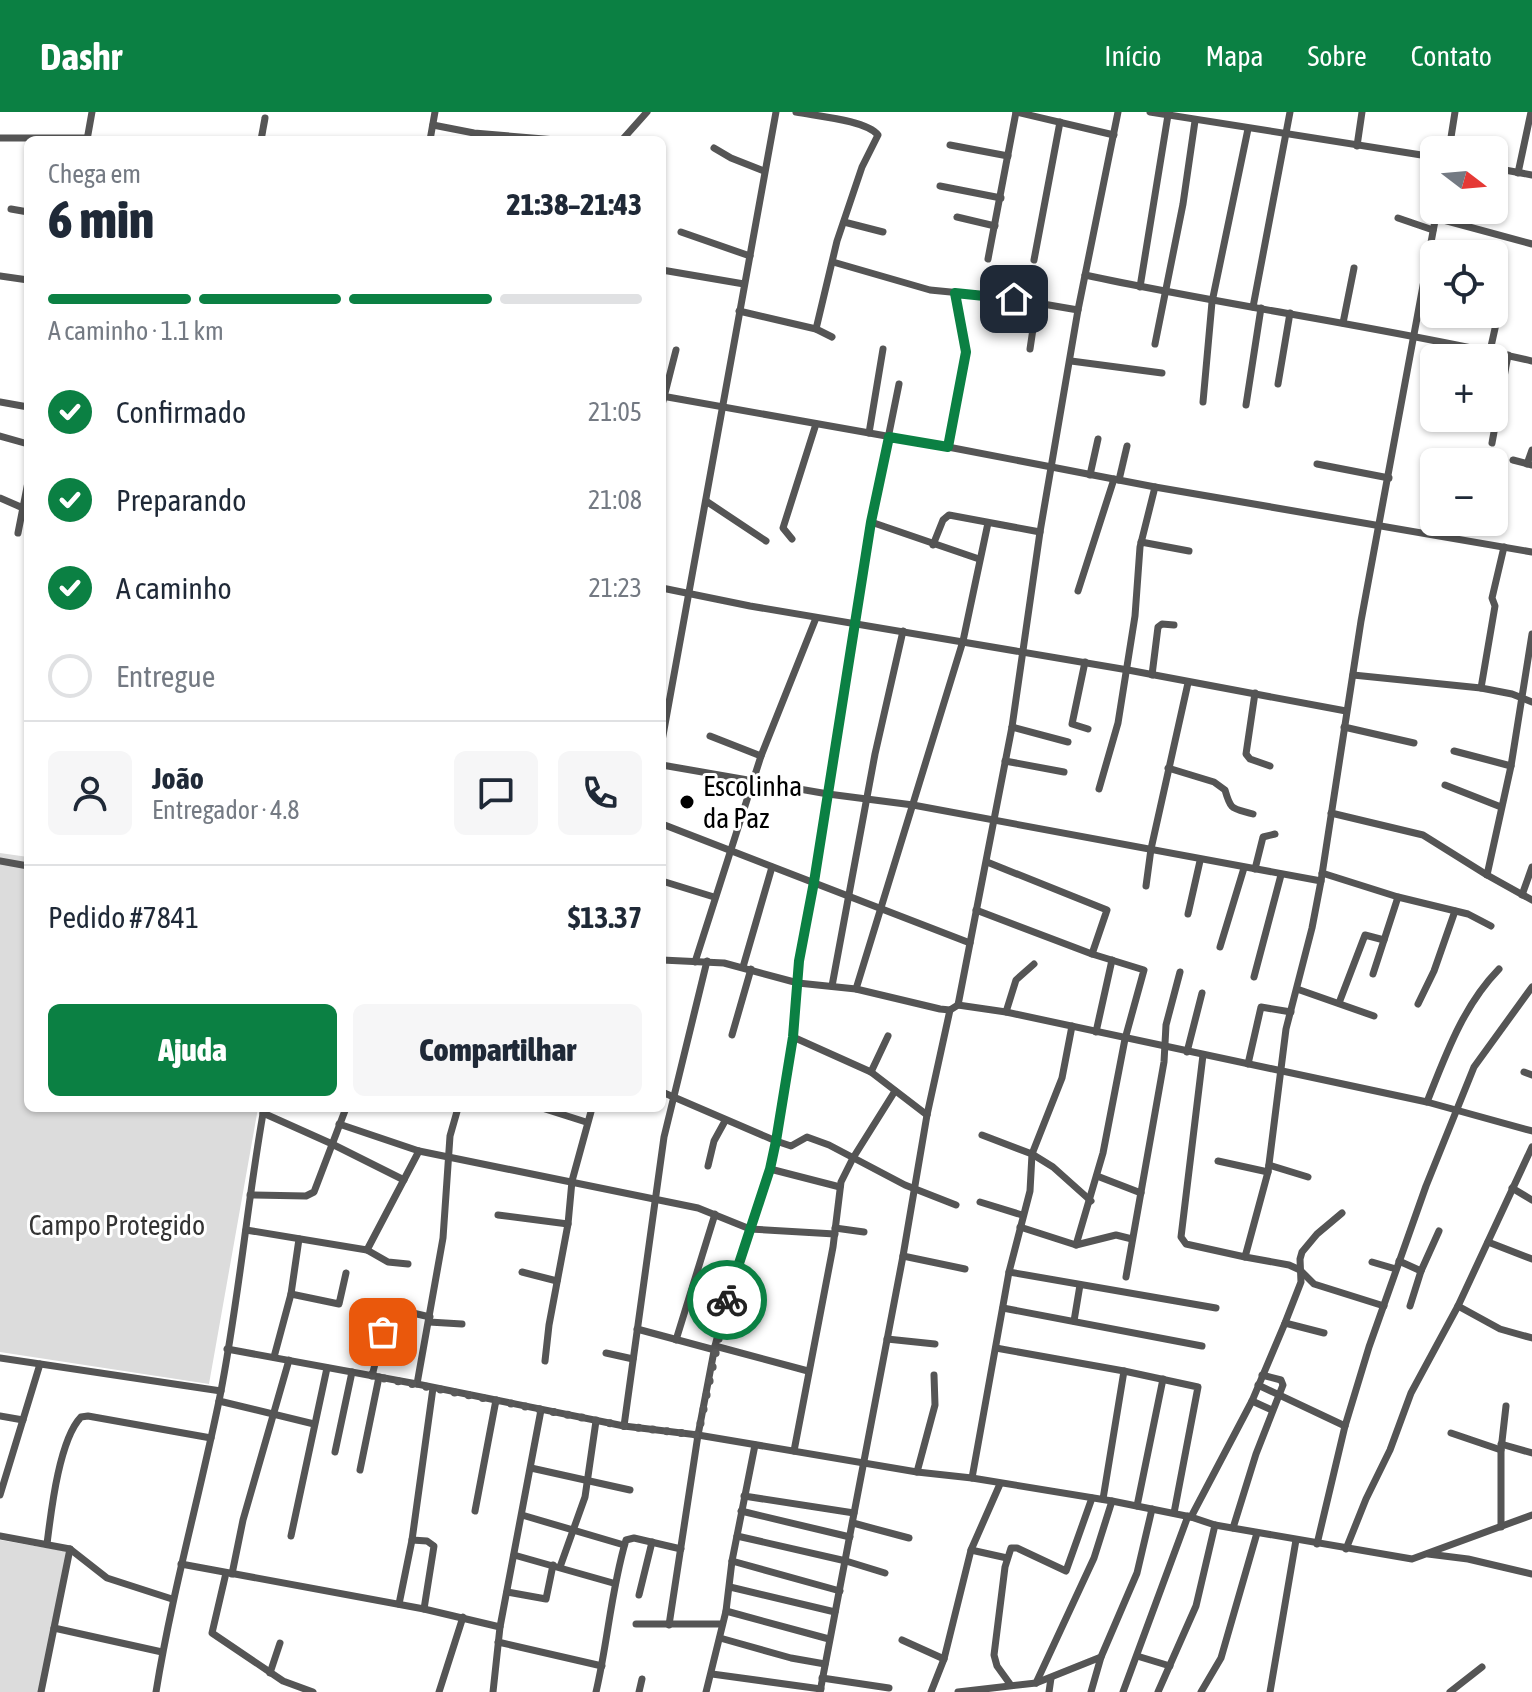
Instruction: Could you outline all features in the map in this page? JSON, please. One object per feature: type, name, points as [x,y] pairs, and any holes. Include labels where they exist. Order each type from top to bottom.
[{"type":"street","points":[[88,136],[92,112]]},
{"type":"street","points":[[431,136],[435,112]]},
{"type":"street","points":[[626,136],[647,112]]},
{"type":"street","points":[[666,717],[776,112]]},
{"type":"street","points":[[796,112],[845,121],[878,135],[862,167],[844,222],[816,329]]},
{"type":"street","points":[[845,121],[854,112]]},
{"type":"street","points":[[988,259],[1016,112],[1114,135]]},
{"type":"street","points":[[958,1005],[1012,727],[1040,532],[1078,310],[1118,112]]},
{"type":"street","points":[[1150,112],[1420,155]]},
{"type":"street","points":[[1246,405],[1257,307],[1290,112]]},
{"type":"street","points":[[1357,146],[1362,112]]},
{"type":"street","points":[[1451,136],[1455,112]]},
{"type":"street","points":[[1518,173],[1531,112]]},
{"type":"street","points":[[1140,287],[1168,115]]},
{"type":"street","points":[[262,136],[265,118]]},
{"type":"street","points":[[1155,344],[1183,204],[1195,121]]},
{"type":"street","points":[[1034,260],[1060,122]]},
{"type":"street","points":[[433,125],[509,136]]},
{"type":"street","points":[[1203,402],[1212,302],[1248,129]]},
{"type":"street","points":[[0,138],[24,138]]},
{"type":"street","points":[[950,145],[1008,156]]},
{"type":"street","points":[[714,148],[764,171]]},
{"type":"street","points":[[1508,171],[1532,175]]},
{"type":"street","points":[[940,186],[1001,198]]},
{"type":"street","points":[[11,209],[24,211]]},
{"type":"street","points":[[957,217],[995,226]]},
{"type":"street","points":[[1398,218],[1433,230]]},
{"type":"street","points":[[844,222],[883,232]]},
{"type":"street","points":[[1245,1257],[1268,1169],[1279,1070],[1321,877],[1346,711],[1434,224]]},
{"type":"street","points":[[1469,224],[1532,244]]},
{"type":"street","points":[[681,232],[750,256]]},
{"type":"street","points":[[833,262],[917,287],[1078,310]]},
{"type":"street","points":[[1343,323],[1354,268]]},
{"type":"street","points":[[666,271],[744,284]]},
{"type":"street","points":[[1085,275],[1212,302],[1257,307],[1457,344]]},
{"type":"street","points":[[0,276],[24,279]]},
{"type":"street","points":[[948,447],[966,352],[955,293]]},
{"type":"street","points":[[1030,349],[1037,302]]},
{"type":"street","points":[[739,311],[816,329],[832,337]]},
{"type":"street","points":[[1278,384],[1290,313]]},
{"type":"street","points":[[869,433],[883,349]]},
{"type":"street","points":[[666,385],[676,350]]},
{"type":"street","points":[[1508,355],[1532,361]]},
{"type":"street","points":[[1071,361],[1162,373]]},
{"type":"street","points":[[669,1625],[698,1435],[715,1348],[731,1285],[770,1169],[776,1141],[793,1037],[799,961],[871,522],[899,384]]},
{"type":"street","points":[[666,397],[1155,487],[1532,552]]},
{"type":"street","points":[[0,402],[24,406]]},
{"type":"street","points":[[792,539],[783,528],[816,424]]},
{"type":"street","points":[[1492,443],[1494,432]]},
{"type":"street","points":[[0,436],[24,443]]},
{"type":"street","points":[[1090,475],[1098,439]]},
{"type":"street","points":[[1078,591],[1127,446]]},
{"type":"street","points":[[1513,460],[1530,465],[1532,450]]},
{"type":"street","points":[[1317,464],[1389,478]]},
{"type":"street","points":[[1099,789],[1114,740],[1128,670],[1141,542],[1155,487]]},
{"type":"street","points":[[0,498],[23,508]]},
{"type":"street","points":[[706,501],[766,541]]},
{"type":"street","points":[[18,533],[24,503]]},
{"type":"street","points":[[933,545],[943,520],[949,515],[1040,532]]},
{"type":"street","points":[[871,522],[979,559]]},
{"type":"street","points":[[856,989],[963,641],[988,523]]},
{"type":"street","points":[[1141,542],[1189,551]]},
{"type":"street","points":[[1481,688],[1495,606],[1492,598],[1504,547]]},
{"type":"street","points":[[666,589],[1346,711]]},
{"type":"street","points":[[695,962],[761,756],[816,618]]},
{"type":"street","points":[[1152,675],[1158,627],[1162,624],[1174,625]]},
{"type":"street","points":[[832,986],[903,631]]},
{"type":"street","points":[[1487,875],[1511,766],[1532,634]]},
{"type":"street","points":[[1085,662],[1072,723],[1088,729]]},
{"type":"street","points":[[1353,675],[1481,688],[1512,694],[1532,702]]},
{"type":"street","points":[[1146,886],[1151,849],[1188,683]]},
{"type":"street","points":[[666,685],[671,688]]},
{"type":"street","points":[[1255,693],[1246,754],[1250,759],[1270,766]]},
{"type":"street","points":[[1012,727],[1068,742]]},
{"type":"street","points":[[1344,727],[1414,743]]},
{"type":"street","points":[[710,736],[761,756]]},
{"type":"street","points":[[1454,751],[1511,766]]},
{"type":"street","points":[[1005,761],[1064,772]]},
{"type":"street","points":[[666,766],[828,794],[913,805],[1281,875],[1321,877],[1455,911],[1491,926]]},
{"type":"street","points":[[1168,768],[1214,782],[1225,790],[1231,808],[1253,814]]},
{"type":"street","points":[[1445,785],[1501,807]]},
{"type":"street","points":[[1331,813],[1423,835],[1532,900]]},
{"type":"street","points":[[666,826],[970,943]]},
{"type":"street","points":[[1255,869],[1263,837],[1275,834]]},
{"type":"street","points":[[0,861],[24,865]]},
{"type":"street","points":[[1188,914],[1200,861]]},
{"type":"street","points":[[987,862],[1107,910],[1092,954]]},
{"type":"street","points":[[732,1035],[772,867]]},
{"type":"street","points":[[1522,895],[1532,867]]},
{"type":"street","points":[[1220,947],[1244,868]]},
{"type":"street","points":[[1254,977],[1281,875]]},
{"type":"street","points":[[666,882],[714,897]]},
{"type":"street","points":[[1373,974],[1398,897]]},
{"type":"street","points":[[976,910],[1092,954],[1144,970],[1125,1039],[1091,1201],[1076,1245]]},
{"type":"street","points":[[1418,1004],[1434,971],[1455,911]]},
{"type":"street","points":[[1339,1003],[1365,935],[1384,940]]},
{"type":"street","points":[[666,960],[707,961],[747,968],[798,983],[856,989],[950,1010],[958,1005],[1006,1012],[1427,1102],[1532,1131]]},
{"type":"street","points":[[1096,1032],[1112,960]]},
{"type":"street","points":[[624,1426],[654,1197],[707,961]]},
{"type":"street","points":[[1006,1012],[1016,980],[1034,964]]},
{"type":"street","points":[[1427,1102],[1454,1034],[1481,986],[1499,969]]},
{"type":"street","points":[[1126,1277],[1165,1056],[1166,1025],[1180,972]]},
{"type":"street","points":[[1317,1544],[1345,1426],[1398,1265],[1455,1109],[1482,1055],[1532,987]]},
{"type":"street","points":[[1297,989],[1374,1016]]},
{"type":"street","points":[[1187,1052],[1202,993]]},
{"type":"street","points":[[1248,1064],[1261,1007],[1291,1012]]},
{"type":"street","points":[[712,1674],[820,1690],[927,1115],[950,1010]]},
{"type":"street","points":[[972,1478],[1009,1272],[1030,1191],[1032,1154],[1062,1078],[1072,1026]]},
{"type":"street","points":[[871,1072],[888,1036]]},
{"type":"street","points":[[793,1037],[871,1072],[927,1115]]},
{"type":"street","points":[[1203,1055],[1181,1237],[1186,1244],[1289,1265],[1300,1270],[1314,1284],[1384,1306]]},
{"type":"street","points":[[794,1451],[835,1231],[840,1187],[853,1158],[895,1091]]},
{"type":"street","points":[[666,1094],[725,1121],[791,1146],[807,1137],[829,1145],[915,1189],[956,1205]]},
{"type":"street","points":[[156,1692],[172,1599],[221,1391],[264,1112]]},
{"type":"street","points":[[266,1112],[404,1180]]},
{"type":"street","points":[[250,1195],[311,1195],[344,1112]]},
{"type":"street","points":[[417,1384],[443,1238],[448,1157],[457,1112]]},
{"type":"street","points":[[555,1112],[586,1122]]},
{"type":"street","points":[[545,1361],[568,1224],[572,1181],[590,1112]]},
{"type":"street","points":[[708,1166],[714,1141],[725,1121]]},
{"type":"street","points":[[339,1124],[419,1151],[654,1197],[715,1214],[750,1229],[864,1232]]},
{"type":"street","points":[[982,1135],[1032,1154],[1053,1167],[1091,1201]]},
{"type":"street","points":[[1346,1549],[1390,1450],[1411,1393],[1458,1306],[1532,1147]]},
{"type":"street","points":[[367,1250],[419,1151]]},
{"type":"street","points":[[1218,1161],[1308,1177]]},
{"type":"street","points":[[770,1169],[840,1187]]},
{"type":"street","points":[[1097,1176],[1141,1193]]},
{"type":"street","points":[[1512,1188],[1532,1200]]},
{"type":"street","points":[[980,1202],[1022,1215]]},
{"type":"street","points":[[1123,1692],[1190,1516],[1252,1401],[1299,1289],[1300,1259],[1308,1243],[1342,1213]]},
{"type":"street","points":[[676,1340],[715,1214]]},
{"type":"street","points":[[498,1215],[568,1224]]},
{"type":"street","points":[[1020,1227],[1076,1245],[1116,1235],[1132,1239]]},
{"type":"street","points":[[246,1230],[367,1250],[388,1262],[408,1264]]},
{"type":"street","points":[[1410,1306],[1439,1231]]},
{"type":"street","points":[[274,1357],[291,1294],[299,1239]]},
{"type":"street","points":[[1488,1242],[1532,1259]]},
{"type":"street","points":[[903,1256],[965,1269]]},
{"type":"street","points":[[1372,1262],[1421,1271]]},
{"type":"street","points":[[522,1272],[557,1281]]},
{"type":"street","points":[[1009,1272],[1216,1308]]},
{"type":"street","points":[[291,1294],[339,1304],[346,1273]]},
{"type":"street","points":[[1074,1321],[1080,1285]]},
{"type":"street","points":[[374,1304],[430,1320],[462,1324]]},
{"type":"street","points":[[1458,1306],[1489,1324],[1532,1338]]},
{"type":"street","points":[[1003,1308],[1202,1346]]},
{"type":"street","points":[[1285,1323],[1324,1333]]},
{"type":"street","points":[[637,1329],[808,1371]]},
{"type":"street","points":[[360,1470],[383,1332]]},
{"type":"street","points":[[887,1339],[935,1344]]},
{"type":"street","points":[[996,1348],[1195,1385],[1200,1390],[1174,1513]]},
{"type":"street","points":[[227,1349],[624,1426],[1107,1500],[1190,1516],[1215,1525],[1412,1559],[1532,1515]]},
{"type":"street","points":[[606,1353],[633,1359]]},
{"type":"street","points":[[0,1358],[221,1391]]},
{"type":"street","points":[[289,1360],[212,1633],[283,1681],[313,1692]]},
{"type":"street","points":[[0,1495],[40,1364]]},
{"type":"street","points":[[291,1536],[327,1368]]},
{"type":"street","points":[[1036,1683],[1094,1558],[1107,1500],[1124,1371]]},
{"type":"street","points":[[335,1452],[352,1372]]},
{"type":"street","points":[[917,1472],[935,1405],[934,1375]]},
{"type":"street","points":[[1233,1528],[1283,1382],[1262,1375]]},
{"type":"street","points":[[1137,1506],[1163,1379]]},
{"type":"street","points":[[1258,1385],[1345,1426]]},
{"type":"street","points":[[399,1604],[412,1540],[433,1388]]},
{"type":"street","points":[[475,1511],[496,1400]]},
{"type":"street","points":[[219,1401],[314,1424]]},
{"type":"street","points":[[1252,1401],[1272,1410]]},
{"type":"street","points":[[1501,1527],[1501,1447],[1506,1406]]},
{"type":"street","points":[[493,1692],[500,1627],[541,1410]]},
{"type":"street","points":[[0,1416],[23,1420]]},
{"type":"street","points":[[47,1544],[54,1496],[70,1432],[81,1417],[211,1438]]},
{"type":"street","points":[[507,1592],[546,1599],[571,1529],[582,1508],[596,1421]]},
{"type":"street","points":[[1451,1433],[1532,1453]]},
{"type":"street","points":[[706,1692],[726,1611],[732,1561],[755,1445]]},
{"type":"street","points":[[531,1468],[630,1490]]},
{"type":"street","points":[[931,1692],[944,1659],[971,1550],[1000,1484]]},
{"type":"street","points":[[744,1496],[854,1513]]},
{"type":"street","points":[[1010,1684],[997,1666],[994,1655],[1007,1558],[1014,1547],[1066,1571],[1092,1498]]},
{"type":"street","points":[[1091,1692],[1101,1657],[1137,1573],[1152,1509]]},
{"type":"street","points":[[741,1511],[850,1537]]},
{"type":"street","points":[[522,1515],[624,1545]]},
{"type":"street","points":[[853,1523],[909,1538]]},
{"type":"street","points":[[1158,1692],[1196,1606],[1215,1525]]},
{"type":"street","points":[[1201,1692],[1221,1658],[1257,1533]]},
{"type":"street","points":[[0,1536],[70,1549],[107,1578],[172,1599]]},
{"type":"street","points":[[737,1536],[885,1573]]},
{"type":"street","points":[[596,1692],[613,1583],[627,1537],[681,1549]]},
{"type":"street","points":[[412,1540],[427,1541],[434,1546],[424,1609]]},
{"type":"street","points":[[1270,1692],[1296,1540]]},
{"type":"street","points":[[639,1595],[652,1542]]},
{"type":"street","points":[[41,1692],[70,1549]]},
{"type":"street","points":[[971,1550],[1007,1558]]},
{"type":"street","points":[[1426,1554],[1468,1559],[1532,1574]]},
{"type":"street","points":[[514,1555],[613,1583]]},
{"type":"street","points":[[732,1561],[840,1591]]},
{"type":"street","points":[[181,1564],[399,1604],[500,1627]]},
{"type":"street","points":[[730,1587],[835,1612]]},
{"type":"street","points":[[726,1611],[829,1639]]},
{"type":"street","points":[[439,1692],[463,1617]]},
{"type":"street","points":[[636,1624],[722,1624]]},
{"type":"street","points":[[54,1628],[162,1652]]},
{"type":"street","points":[[720,1638],[825,1664]]},
{"type":"street","points":[[902,1640],[944,1659]]},
{"type":"street","points":[[498,1642],[602,1666]]},
{"type":"street","points":[[270,1673],[280,1643]]},
{"type":"street","points":[[1137,1656],[1170,1666]]},
{"type":"street","points":[[958,1692],[1036,1683],[1101,1657]]},
{"type":"street","points":[[1450,1692],[1482,1667]]},
{"type":"street","points":[[822,1678],[889,1688]]},
{"type":"street","points":[[1049,1692],[1051,1678]]},
{"type":"street","points":[[639,1692],[642,1679]]},
{"type":"street","points":[[279,1692],[283,1681]]},
{"type":"green space","name":"Campo Protegido","points":[[0,853],[24,856],[24,1112],[257,1112],[209,1384],[0,1352]]},
{"type":"green space","points":[[0,1540],[70,1552],[44,1692],[0,1692]]},
{"type":"way so far","points":[[383,1332],[372,1376],[624,1426],[698,1435],[727,1300]]},
{"type":"place","name":"Escolinha da Paz","points":[[687,802]]},
{"type":"route","points":[[727,1300],[770,1169],[776,1141],[793,1037],[799,961],[871,522],[889,437],[948,447],[966,352],[955,293],[1014,299]]}]
